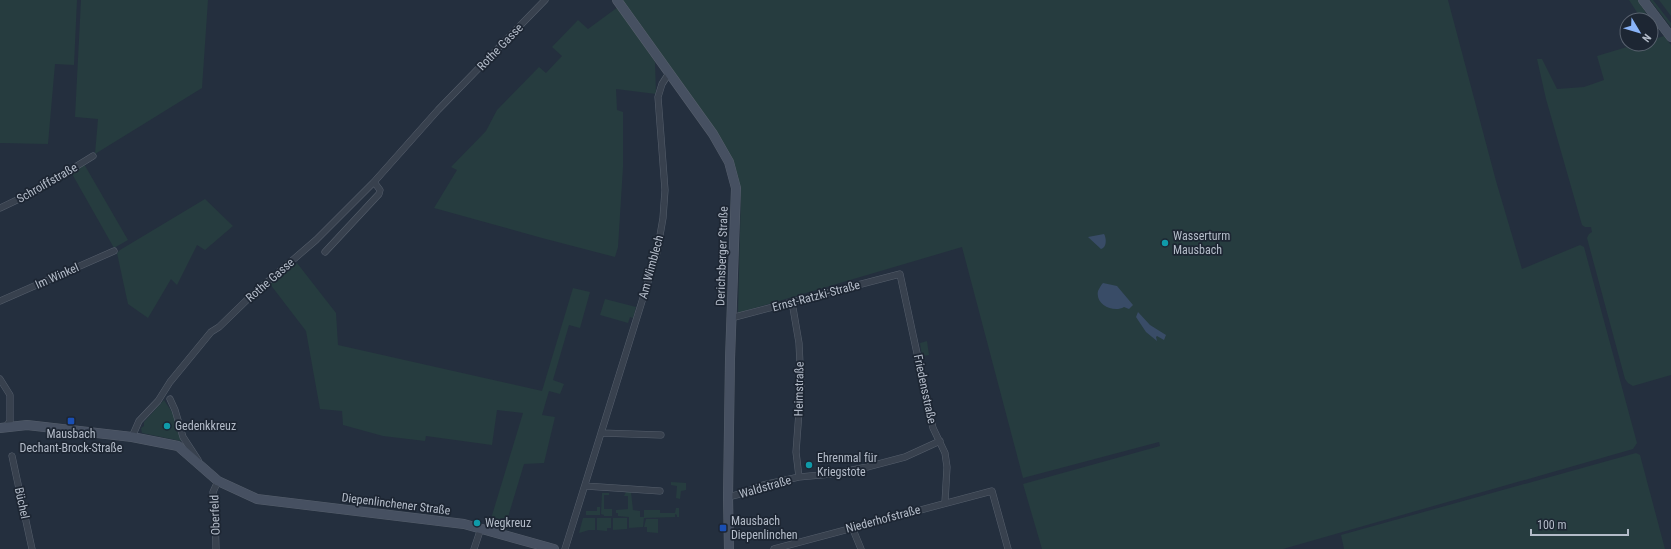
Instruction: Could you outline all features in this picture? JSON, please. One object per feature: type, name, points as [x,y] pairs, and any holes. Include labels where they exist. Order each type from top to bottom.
[{"type":"street","name":"Rothe Gasse","points":[[132,437],[139,421],[158,401],[170,382],[211,332],[219,327],[251,296],[316,240],[374,182],[438,110],[545,0]]},
{"type":"street","name":"Derichsberger Straße","points":[[617,0],[722,149],[730,162],[734,174],[736,206],[731,318],[728,497],[729,549]]},
{"type":"street","points":[[1642,0],[1671,37]]},
{"type":"street","name":"Am Wimblech","points":[[565,549],[634,323],[652,272],[660,240],[665,190],[658,97],[662,84],[669,73]]},
{"type":"street","name":"Schroiffstraße","points":[[0,208],[27,196],[93,156]]},
{"type":"street","points":[[325,252],[379,194],[380,190],[374,182]]},
{"type":"street","name":"Im Winkel","points":[[0,301],[114,251]]},
{"type":"street","name":"Ernst-Ratzki-Straße","points":[[731,318],[900,274]]},
{"type":"street","name":"Friedensstraße","points":[[900,274],[933,428],[945,453],[947,467],[945,502]]},
{"type":"street","name":"Heimstraße","points":[[792,302],[799,343],[801,378],[796,452],[799,477]]},
{"type":"street","points":[[0,379],[10,395],[10,421],[3,427]]},
{"type":"street","points":[[170,399],[183,437],[203,468]]},
{"type":"street","name":"Diepenlinchener Straße","points":[[3,427],[27,425],[132,437],[178,446],[218,481],[257,499],[464,524],[554,549]]},
{"type":"street","points":[[601,433],[661,435]]},
{"type":"street","name":"Waldstraße","points":[[728,497],[744,493],[763,485],[799,477],[832,474],[867,467],[904,457],[940,441]]},
{"type":"street","name":"Büchel","points":[[12,456],[32,549]]},
{"type":"street","name":"Oberfeld","points":[[216,549],[213,492],[218,481]]},
{"type":"street","points":[[585,486],[660,491]]},
{"type":"street","name":"Niederhofstraße","points":[[774,549],[945,502],[992,491],[1008,549]]},
{"type":"street","points":[[852,527],[861,549]]},
{"type":"street","points":[[474,549],[481,528]]},
{"type":"green space","points":[[0,0],[77,0],[74,65],[55,64],[48,144],[0,143]]},
{"type":"green space","points":[[81,0],[208,0],[202,88],[95,154],[98,119],[75,117]]},
{"type":"green space","points":[[621,0],[1448,0],[1496,181],[1522,269],[1580,245],[1584,247],[1637,443],[1633,449],[1283,549],[1042,549],[1023,484],[1160,446],[1159,442],[1023,478],[962,247],[738,313],[741,193],[738,176],[732,159]]},
{"type":"green space","points":[[1629,0],[1638,0],[1645,12],[1637,12]]},
{"type":"green space","points":[[1650,0],[1653,0],[1671,23],[1671,27]]},
{"type":"green space","points":[[1659,0],[1671,0],[1671,16]]},
{"type":"green space","points":[[618,7],[655,62],[656,94],[616,89],[617,110],[623,112],[623,167],[618,247],[615,257],[434,208],[457,170],[451,167],[486,131],[497,110],[539,67],[546,73],[562,56],[552,47],[578,20],[588,29]]},
{"type":"green space","points":[[1664,36],[1671,45],[1671,375],[1633,386],[1625,379],[1587,238],[1592,232],[1591,227],[1585,227],[1582,225],[1546,99],[1537,59],[1542,59],[1557,89],[1584,87],[1604,80],[1597,56],[1619,49],[1619,52],[1659,52],[1659,38]]},
{"type":"green space","points":[[84,164],[128,240],[114,248],[71,172]]},
{"type":"green space","points":[[205,199],[233,226],[205,250],[197,245],[177,285],[171,279],[148,318],[128,304],[117,253]]},
{"type":"green space","points":[[297,263],[336,313],[338,345],[542,391],[573,288],[590,292],[580,328],[569,325],[553,380],[564,384],[560,394],[549,391],[542,415],[555,417],[544,463],[524,464],[505,527],[490,522],[523,413],[497,410],[492,445],[426,436],[425,441],[383,436],[343,425],[342,411],[320,409],[306,331],[270,284]]},
{"type":"green space","points":[[605,299],[636,307],[633,318],[630,317],[628,323],[600,315]]},
{"type":"green space","points":[[927,341],[929,355],[922,356],[920,343]]},
{"type":"green space","points":[[164,400],[174,415],[181,441],[142,433],[141,428],[144,426],[144,422]]},
{"type":"green space","points":[[1636,453],[1640,455],[1665,549],[1344,549],[1341,535]]},
{"type":"green space","points":[[671,482],[686,483],[686,490],[681,491],[680,499],[676,498],[677,486],[671,485]]},
{"type":"green space","points":[[626,492],[631,492],[633,510],[640,511],[640,517],[644,517],[643,527],[629,528],[629,517],[618,516],[618,513],[616,513],[616,510],[628,509],[628,496],[624,496]]},
{"type":"green space","points":[[602,493],[609,493],[609,495],[604,495],[604,509],[612,509],[612,516],[604,516],[601,514]]},
{"type":"green space","points":[[597,507],[600,507],[600,515],[586,515],[586,511],[597,511]]},
{"type":"green space","points":[[676,508],[679,508],[679,517],[675,514],[675,517],[644,518],[644,510],[660,510],[660,513],[675,513]]},
{"type":"green space","points":[[583,518],[595,518],[595,530],[579,533]]},
{"type":"green space","points":[[597,518],[611,518],[611,528],[607,528],[607,531],[597,530]]},
{"type":"green space","points":[[613,518],[627,518],[627,529],[613,530]]},
{"type":"green space","points":[[646,519],[658,519],[658,533],[647,532],[647,527],[644,527]]},
{"type":"water","points":[[1104,234],[1106,243],[1101,249],[1088,237]]},
{"type":"water","points":[[1103,283],[1117,286],[1133,305],[1129,309],[1124,307],[1115,309],[1102,304],[1099,300],[1098,291]]},
{"type":"water","points":[[1138,312],[1150,325],[1166,335],[1164,340],[1157,336],[1157,341],[1146,332],[1136,317]]},
{"type":"place","name":"Wasserturm Mausbach","points":[[1165,243]]},
{"type":"place","name":"Mausbach Dechant-Brock-Straße","points":[[71,421]]},
{"type":"place","name":"Gedenkkreuz","points":[[167,426]]},
{"type":"place","name":"Ehrenmal für Kriegstote","points":[[809,465]]},
{"type":"place","name":"Wegkreuz","points":[[477,523]]},
{"type":"place","name":"Mausbach Diepenlinchen","points":[[723,528]]}]
